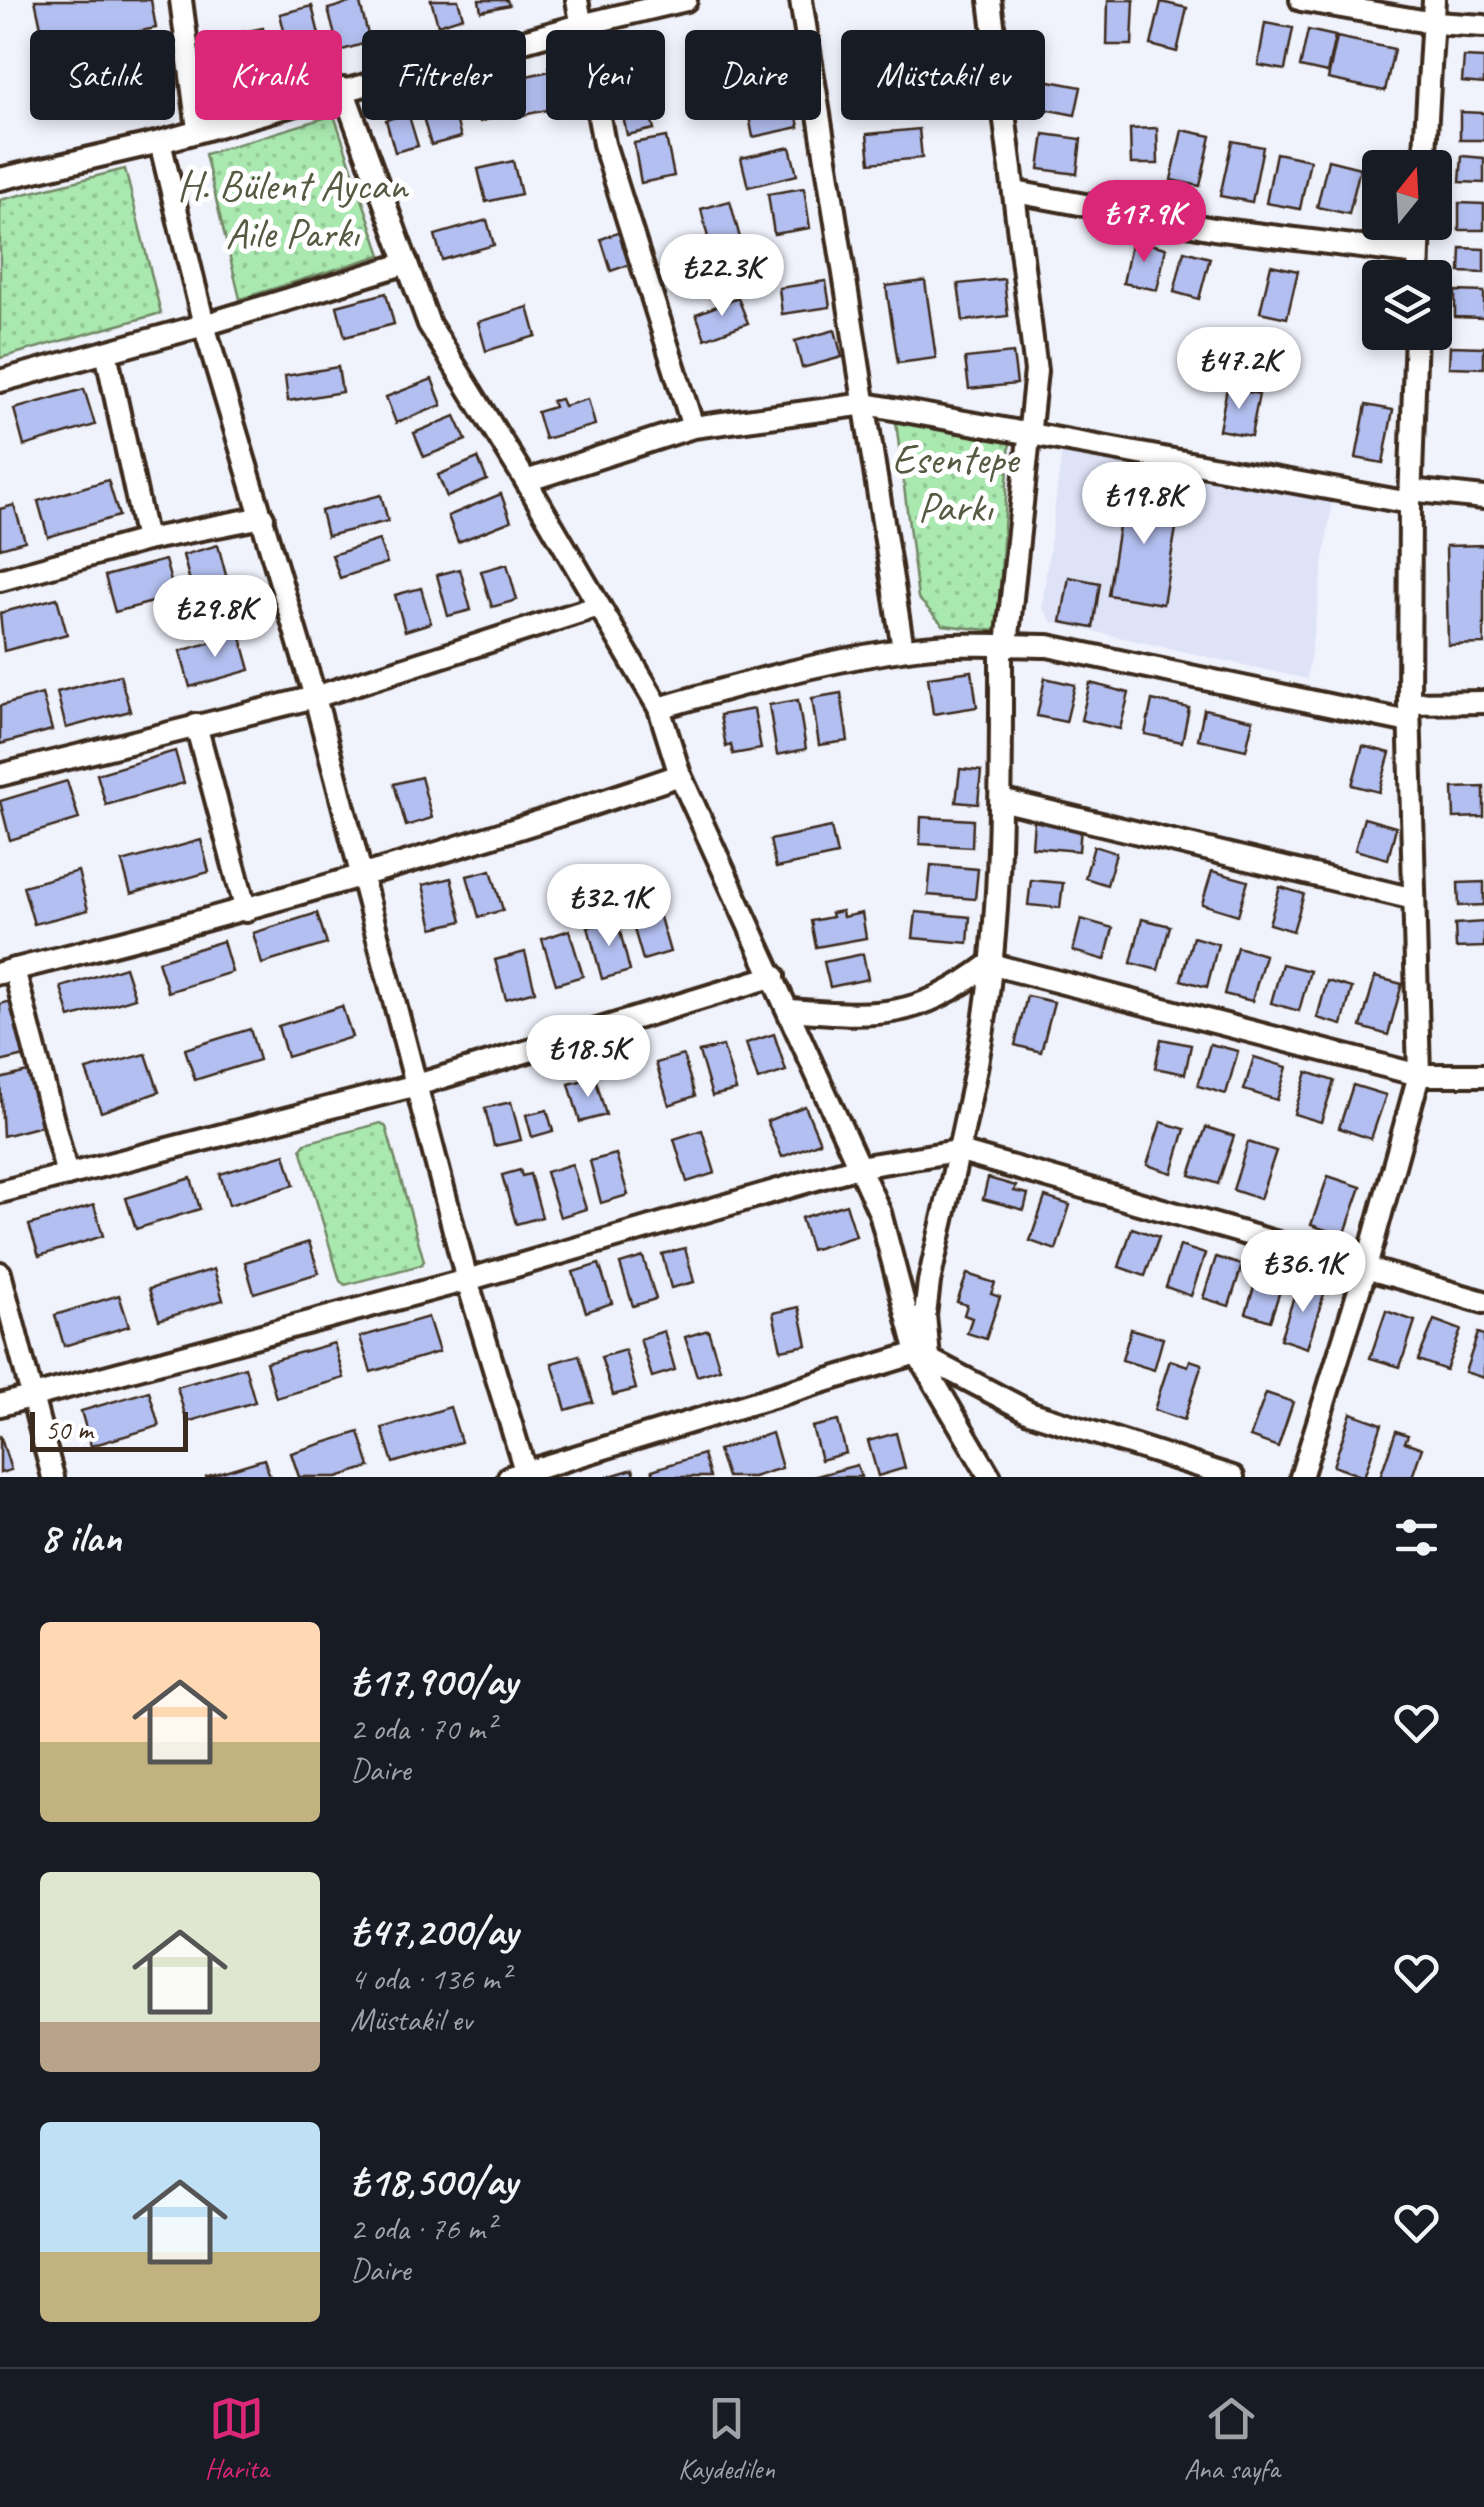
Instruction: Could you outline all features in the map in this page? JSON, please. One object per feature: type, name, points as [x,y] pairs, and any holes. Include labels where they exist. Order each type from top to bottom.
[{"type":"street","points":[[181,0],[198,129]]},
{"type":"street","points":[[577,0],[604,144],[693,428]]},
{"type":"street","points":[[0,178],[160,142],[344,89],[686,0]]},
{"type":"street","points":[[801,0],[903,649]]},
{"type":"street","points":[[924,1357],[929,1282],[979,1056],[990,964],[1001,800],[1004,645],[1036,371],[990,0]]},
{"type":"street","points":[[1301,0],[1434,23],[1484,26]]},
{"type":"street","points":[[1425,150],[1434,0]]},
{"type":"street","points":[[344,89],[429,324],[659,708],[680,775],[880,1213],[924,1357],[990,1477]]},
{"type":"street","points":[[160,142],[204,325],[314,696],[520,1475],[924,1357],[1028,1412],[1233,1477]]},
{"type":"street","points":[[1015,192],[1214,230],[1418,254]]},
{"type":"street","points":[[1418,260],[1419,240]]},
{"type":"street","points":[[0,381],[204,325],[406,263]]},
{"type":"street","points":[[1302,1477],[1419,1075],[1409,712],[1415,350]]},
{"type":"street","points":[[106,352],[146,540]]},
{"type":"street","points":[[526,481],[693,428],[866,404],[1410,496],[1484,498]]},
{"type":"street","points":[[0,580],[146,540],[264,517]]},
{"type":"street","points":[[0,774],[314,696],[600,606]]},
{"type":"street","points":[[659,708],[763,678],[903,649],[1004,645],[1048,646],[1409,712],[1484,702]]},
{"type":"street","points":[[196,725],[246,911]]},
{"type":"street","points":[[67,1175],[7,971],[246,911],[361,873],[521,830],[680,775]]},
{"type":"street","points":[[1001,800],[1414,898]]},
{"type":"street","points":[[789,1010],[878,1016],[953,992],[990,964]]},
{"type":"street","points":[[990,964],[1419,1075],[1484,1075]]},
{"type":"street","points":[[0,1192],[418,1085],[774,976]]},
{"type":"street","points":[[0,1405],[467,1280],[858,1167],[957,1152],[1484,1302]]},
{"type":"street","points":[[0,1273],[53,1477]]},
{"type":"shaded area","points":[[1063,444],[1333,495],[1307,679],[1052,622],[1042,607]]},
{"type":"green space","name":"H. Bülent Aycan Aile Parkı","points":[[317,120],[336,120],[381,255],[240,299],[205,154]]},
{"type":"green space","points":[[125,169],[161,313],[0,358],[0,200]]},
{"type":"green space","name":"Esentepe Parkı","points":[[896,422],[1010,439],[997,631],[943,625],[918,598]]},
{"type":"green space","points":[[381,1123],[386,1127],[424,1261],[345,1285],[340,1281],[301,1148],[305,1143]]},
{"type":"building","points":[[35,0],[151,0],[156,28],[146,30],[42,30]]},
{"type":"building","points":[[359,0],[367,30],[362,30],[362,44],[342,50],[342,30],[334,30],[328,9]]},
{"type":"building","points":[[431,0],[458,0],[463,17],[438,25]]},
{"type":"building","points":[[479,0],[507,0],[509,5],[481,11]]},
{"type":"building","points":[[1108,0],[1134,0],[1132,45],[1107,45]]},
{"type":"building","points":[[1161,2],[1187,8],[1177,52],[1151,45]]},
{"type":"building","points":[[312,6],[318,30],[284,30],[280,14]]},
{"type":"building","points":[[1265,23],[1293,28],[1285,70],[1258,65]]},
{"type":"building","points":[[1308,30],[1335,36],[1327,73],[1300,67]]},
{"type":"building","points":[[1337,37],[1394,49],[1385,91],[1328,79]]},
{"type":"building","points":[[1464,57],[1484,58],[1484,84],[1462,82]]},
{"type":"building","points":[[546,72],[546,110],[526,114],[526,76]]},
{"type":"building","points":[[1045,80],[1081,87],[1075,115],[1045,109]]},
{"type":"building","points":[[1460,112],[1484,113],[1484,140],[1460,140]]},
{"type":"building","points":[[386,120],[410,120],[418,146],[395,152]]},
{"type":"building","points":[[424,120],[456,120],[461,137],[431,145]]},
{"type":"building","points":[[624,120],[652,120],[654,129],[627,135]]},
{"type":"building","points":[[750,120],[798,120],[799,127],[753,137]]},
{"type":"building","points":[[1157,128],[1158,164],[1131,164],[1130,129]]},
{"type":"building","points":[[919,129],[922,158],[870,163],[867,134]]},
{"type":"building","points":[[1182,130],[1211,136],[1200,186],[1171,180]]},
{"type":"building","points":[[1044,134],[1081,139],[1077,174],[1039,169]]},
{"type":"building","points":[[666,137],[674,176],[641,183],[634,143]]},
{"type":"building","points":[[1232,141],[1263,147],[1252,202],[1220,196]]},
{"type":"building","points":[[790,147],[797,175],[748,187],[741,158]]},
{"type":"building","points":[[1276,153],[1310,160],[1300,209],[1266,203]]},
{"type":"building","points":[[1462,156],[1484,158],[1484,183],[1460,182]]},
{"type":"building","points":[[1328,160],[1360,168],[1349,214],[1317,207]]},
{"type":"building","points":[[513,161],[521,194],[486,202],[478,169]]},
{"type":"building","points":[[804,188],[810,228],[774,234],[768,194]]},
{"type":"building","points":[[730,201],[740,238],[710,246],[701,209]]},
{"type":"building","points":[[1459,203],[1484,204],[1484,230],[1459,230]]},
{"type":"building","points":[[487,220],[494,245],[442,260],[435,235]]},
{"type":"building","points":[[620,232],[631,264],[611,271],[601,239]]},
{"type":"building","points":[[1132,240],[1166,248],[1157,290],[1123,283]]},
{"type":"building","points":[[1461,248],[1484,249],[1484,273],[1460,272]]},
{"type":"building","points":[[1184,251],[1210,258],[1199,299],[1174,292]]},
{"type":"building","points":[[726,261],[733,285],[691,298],[684,275]]},
{"type":"building","points":[[1271,265],[1298,271],[1287,318],[1260,312]]},
{"type":"building","points":[[1004,279],[1008,316],[963,321],[958,284]]},
{"type":"building","points":[[826,281],[830,307],[782,314],[779,288]]},
{"type":"building","points":[[925,281],[936,358],[898,363],[886,286]]},
{"type":"building","points":[[1455,291],[1484,292],[1484,318],[1455,317]]},
{"type":"building","points":[[386,293],[394,324],[345,337],[337,306]]},
{"type":"building","points":[[738,298],[748,323],[705,339],[696,314]]},
{"type":"building","points":[[528,307],[536,336],[486,351],[478,322]]},
{"type":"building","points":[[835,330],[842,357],[802,368],[795,341]]},
{"type":"building","points":[[1452,346],[1484,347],[1484,368],[1449,367]]},
{"type":"building","points":[[1013,353],[1017,384],[969,389],[965,358]]},
{"type":"building","points":[[338,367],[342,392],[288,401],[285,376]]},
{"type":"building","points":[[432,379],[442,405],[396,423],[386,397]]},
{"type":"building","points":[[1227,388],[1259,394],[1251,436],[1219,430]]},
{"type":"building","points":[[84,389],[95,425],[24,446],[14,409]]},
{"type":"building","points":[[561,399],[564,406],[588,399],[595,425],[545,439],[537,412],[554,407],[552,401]]},
{"type":"building","points":[[1366,405],[1393,410],[1383,463],[1356,458]]},
{"type":"building","points":[[455,416],[466,440],[424,457],[414,433]]},
{"type":"building","points":[[478,458],[487,480],[447,497],[438,475]]},
{"type":"building","points":[[108,480],[119,516],[48,537],[38,501]]},
{"type":"building","points":[[1125,489],[1181,499],[1163,604],[1108,595]]},
{"type":"building","points":[[501,494],[511,521],[458,542],[448,516]]},
{"type":"building","points":[[381,495],[388,521],[327,536],[321,511]]},
{"type":"building","points":[[14,505],[25,541],[0,548],[0,509]]},
{"type":"building","points":[[379,540],[387,563],[340,578],[332,555]]},
{"type":"building","points":[[218,545],[233,602],[198,612],[183,555]]},
{"type":"building","points":[[1484,545],[1484,644],[1448,645],[1446,546]]},
{"type":"building","points":[[165,560],[175,596],[115,612],[105,576]]},
{"type":"building","points":[[507,564],[517,600],[492,607],[481,571]]},
{"type":"building","points":[[460,569],[471,610],[448,616],[437,575]]},
{"type":"building","points":[[1069,577],[1100,583],[1093,628],[1061,622]]},
{"type":"building","points":[[421,588],[431,623],[405,631],[395,595]]},
{"type":"building","points":[[57,598],[67,634],[4,651],[0,613]]},
{"type":"building","points":[[240,634],[250,670],[190,687],[180,651]]},
{"type":"building","points":[[972,671],[977,707],[933,714],[928,677]]},
{"type":"building","points":[[120,675],[130,711],[66,728],[57,692]]},
{"type":"building","points":[[1045,678],[1075,685],[1066,722],[1037,716]]},
{"type":"building","points":[[1090,683],[1129,693],[1120,729],[1081,720]]},
{"type":"building","points":[[841,693],[848,741],[819,745],[812,698]]},
{"type":"building","points":[[42,694],[52,730],[0,744],[0,706]]},
{"type":"building","points":[[798,700],[806,749],[777,755],[769,705]]},
{"type":"building","points":[[1152,700],[1189,708],[1182,742],[1145,734]]},
{"type":"building","points":[[754,709],[761,749],[733,754],[731,745],[726,747],[720,715]]},
{"type":"building","points":[[1204,709],[1253,720],[1246,750],[1198,739]]},
{"type":"building","points":[[1363,746],[1390,753],[1379,792],[1352,785]]},
{"type":"building","points":[[175,751],[184,783],[106,805],[97,774]]},
{"type":"building","points":[[960,769],[981,771],[978,804],[956,802]]},
{"type":"building","points":[[421,777],[432,818],[406,826],[394,784]]},
{"type":"building","points":[[67,781],[79,819],[10,840],[0,801]]},
{"type":"building","points":[[1484,787],[1484,817],[1454,818],[1453,788]]},
{"type":"building","points":[[921,817],[973,820],[972,847],[920,844]]},
{"type":"building","points":[[1364,818],[1396,827],[1388,859],[1355,850]]},
{"type":"building","points":[[1034,821],[1081,826],[1079,851],[1032,847]]},
{"type":"building","points":[[831,827],[837,855],[776,868],[770,840]]},
{"type":"building","points":[[201,840],[209,872],[131,894],[122,862]]},
{"type":"building","points":[[1094,846],[1116,853],[1107,885],[1085,878]]},
{"type":"building","points":[[931,865],[978,869],[975,899],[928,895]]},
{"type":"building","points":[[491,870],[503,910],[479,917],[467,876]]},
{"type":"building","points":[[78,871],[88,910],[34,924],[23,886]]},
{"type":"building","points":[[1212,871],[1248,881],[1238,915],[1202,904]]},
{"type":"building","points":[[451,878],[462,921],[433,928],[423,885]]},
{"type":"building","points":[[1031,880],[1063,883],[1060,908],[1028,905]]},
{"type":"building","points":[[1484,882],[1484,905],[1459,906],[1458,883]]},
{"type":"building","points":[[1280,887],[1304,894],[1293,931],[1269,924]]},
{"type":"building","points":[[657,907],[670,952],[643,960],[630,915]]},
{"type":"building","points":[[842,911],[843,917],[862,913],[866,938],[816,947],[811,921]]},
{"type":"building","points":[[916,912],[970,917],[968,943],[913,938]]},
{"type":"building","points":[[317,913],[327,944],[262,964],[253,933]]},
{"type":"building","points":[[1081,919],[1113,928],[1105,960],[1073,951]]},
{"type":"building","points":[[1142,919],[1170,926],[1158,970],[1131,963]]},
{"type":"building","points":[[617,920],[630,971],[602,979],[588,927]]},
{"type":"building","points":[[1484,922],[1484,947],[1456,948],[1455,924]]},
{"type":"building","points":[[569,930],[583,976],[556,984],[542,939]]},
{"type":"building","points":[[1193,937],[1218,944],[1207,987],[1181,980]]},
{"type":"building","points":[[223,941],[232,972],[168,992],[158,961]]},
{"type":"building","points":[[1237,947],[1265,955],[1252,1001],[1224,994]]},
{"type":"building","points":[[525,952],[535,991],[506,999],[495,960]]},
{"type":"building","points":[[863,954],[868,979],[830,987],[824,962]]},
{"type":"building","points":[[1282,964],[1310,971],[1299,1011],[1271,1003]]},
{"type":"building","points":[[125,967],[135,998],[70,1018],[61,987]]},
{"type":"building","points":[[1375,977],[1402,984],[1388,1035],[1361,1027]]},
{"type":"building","points":[[1327,981],[1352,988],[1342,1025],[1317,1018]]},
{"type":"building","points":[[1027,996],[1054,1002],[1041,1052],[1015,1045]]},
{"type":"building","points":[[11,1001],[25,1056],[0,1062],[0,1004]]},
{"type":"building","points":[[342,1006],[352,1037],[287,1057],[278,1026]]},
{"type":"building","points":[[250,1029],[259,1060],[195,1080],[185,1049]]},
{"type":"building","points":[[774,1034],[786,1071],[758,1080],[746,1043]]},
{"type":"building","points":[[1161,1039],[1191,1045],[1185,1074],[1155,1068]]},
{"type":"building","points":[[1210,1044],[1238,1051],[1226,1094],[1198,1086]]},
{"type":"building","points":[[723,1046],[736,1090],[712,1096],[699,1052]]},
{"type":"building","points":[[146,1054],[159,1092],[101,1112],[86,1070]]},
{"type":"building","points":[[683,1055],[695,1096],[669,1105],[656,1063]]},
{"type":"building","points":[[1254,1057],[1287,1067],[1277,1100],[1244,1090]]},
{"type":"building","points":[[31,1071],[45,1125],[3,1136],[0,1079]]},
{"type":"building","points":[[1307,1072],[1334,1081],[1321,1122],[1294,1114]]},
{"type":"building","points":[[595,1077],[606,1115],[580,1122],[569,1084]]},
{"type":"building","points":[[1353,1085],[1386,1095],[1371,1139],[1339,1128]]},
{"type":"building","points":[[511,1102],[521,1140],[494,1146],[485,1108]]},
{"type":"building","points":[[805,1106],[820,1142],[782,1157],[767,1121]]},
{"type":"building","points":[[547,1110],[553,1131],[532,1137],[526,1115]]},
{"type":"building","points":[[1161,1122],[1185,1129],[1172,1173],[1147,1165]]},
{"type":"building","points":[[1206,1127],[1234,1136],[1218,1184],[1190,1175]]},
{"type":"building","points":[[702,1130],[715,1173],[687,1182],[674,1139]]},
{"type":"building","points":[[1248,1142],[1276,1151],[1260,1199],[1233,1190]]},
{"type":"building","points":[[285,1154],[294,1185],[229,1205],[220,1174]]},
{"type":"building","points":[[616,1154],[628,1195],[601,1203],[590,1161]]},
{"type":"building","points":[[572,1164],[586,1209],[560,1217],[546,1172]]},
{"type":"building","points":[[520,1170],[522,1176],[530,1174],[542,1217],[516,1224],[502,1175]]},
{"type":"building","points":[[1328,1176],[1361,1187],[1344,1236],[1311,1225]]},
{"type":"building","points":[[191,1178],[200,1209],[136,1229],[126,1198]]},
{"type":"building","points":[[988,1178],[1028,1194],[1024,1210],[983,1199]]},
{"type":"building","points":[[1045,1197],[1070,1205],[1056,1250],[1030,1241]]},
{"type":"building","points":[[846,1204],[856,1236],[811,1250],[801,1218]]},
{"type":"building","points":[[94,1205],[103,1236],[39,1256],[29,1225]]},
{"type":"building","points":[[1132,1228],[1159,1237],[1145,1276],[1119,1267]]},
{"type":"building","points":[[309,1242],[319,1273],[254,1293],[245,1262]]},
{"type":"building","points":[[1180,1246],[1205,1254],[1191,1296],[1166,1287]]},
{"type":"building","points":[[685,1248],[694,1282],[671,1288],[662,1254]]},
{"type":"building","points":[[643,1257],[656,1299],[633,1306],[620,1264]]},
{"type":"building","points":[[1216,1257],[1242,1265],[1229,1306],[1203,1298]]},
{"type":"building","points":[[599,1264],[612,1303],[586,1312],[573,1272]]},
{"type":"building","points":[[214,1269],[223,1300],[159,1320],[149,1289]]},
{"type":"building","points":[[1259,1271],[1284,1279],[1270,1321],[1246,1313]]},
{"type":"building","points":[[967,1274],[995,1283],[991,1294],[1000,1297],[986,1339],[967,1333],[972,1318],[964,1315],[967,1305],[957,1302]]},
{"type":"building","points":[[1299,1282],[1325,1291],[1307,1348],[1280,1339]]},
{"type":"building","points":[[119,1295],[129,1326],[64,1346],[55,1315]]},
{"type":"building","points":[[799,1307],[807,1345],[781,1350],[773,1313]]},
{"type":"building","points":[[1386,1311],[1415,1321],[1400,1367],[1370,1358]]},
{"type":"building","points":[[428,1317],[439,1352],[371,1372],[360,1337]]},
{"type":"building","points":[[1434,1320],[1461,1330],[1446,1370],[1418,1360]]},
{"type":"building","points":[[1131,1329],[1163,1338],[1154,1370],[1122,1360]]},
{"type":"building","points":[[708,1330],[720,1369],[697,1376],[685,1337]]},
{"type":"building","points":[[664,1331],[675,1370],[652,1377],[640,1339]]},
{"type":"building","points":[[1478,1333],[1484,1335],[1484,1378],[1465,1372]]},
{"type":"building","points":[[334,1343],[344,1378],[276,1398],[266,1362]]},
{"type":"building","points":[[625,1350],[636,1389],[613,1395],[601,1357]]},
{"type":"building","points":[[579,1355],[593,1402],[566,1410],[552,1363]]},
{"type":"building","points":[[1170,1360],[1188,1366],[1190,1360],[1202,1364],[1184,1420],[1154,1410]]},
{"type":"building","points":[[245,1367],[255,1402],[187,1422],[177,1387]]},
{"type":"building","points":[[149,1391],[159,1426],[91,1446],[81,1411]]},
{"type":"building","points":[[1266,1393],[1293,1402],[1278,1447],[1250,1437]]},
{"type":"building","points":[[450,1407],[461,1442],[393,1463],[382,1428]]},
{"type":"building","points":[[1351,1413],[1382,1424],[1364,1477],[1333,1466]]},
{"type":"building","points":[[838,1421],[846,1453],[821,1460],[812,1427]]},
{"type":"building","points":[[1396,1431],[1408,1435],[1405,1442],[1422,1448],[1412,1477],[1380,1477]]},
{"type":"building","points":[[359,1432],[370,1467],[337,1477],[299,1477],[291,1453]]},
{"type":"building","points":[[772,1433],[782,1468],[753,1477],[727,1477],[718,1450]]},
{"type":"building","points":[[896,1433],[905,1468],[878,1476],[868,1441]]},
{"type":"building","points":[[0,1435],[11,1470],[0,1473]]},
{"type":"building","points":[[703,1454],[710,1477],[655,1477],[652,1470]]},
{"type":"building","points":[[264,1459],[270,1477],[205,1477]]},
{"type":"building","points":[[857,1465],[861,1477],[813,1477]]},
{"type":"building","points":[[633,1469],[635,1477],[607,1477]]}]
